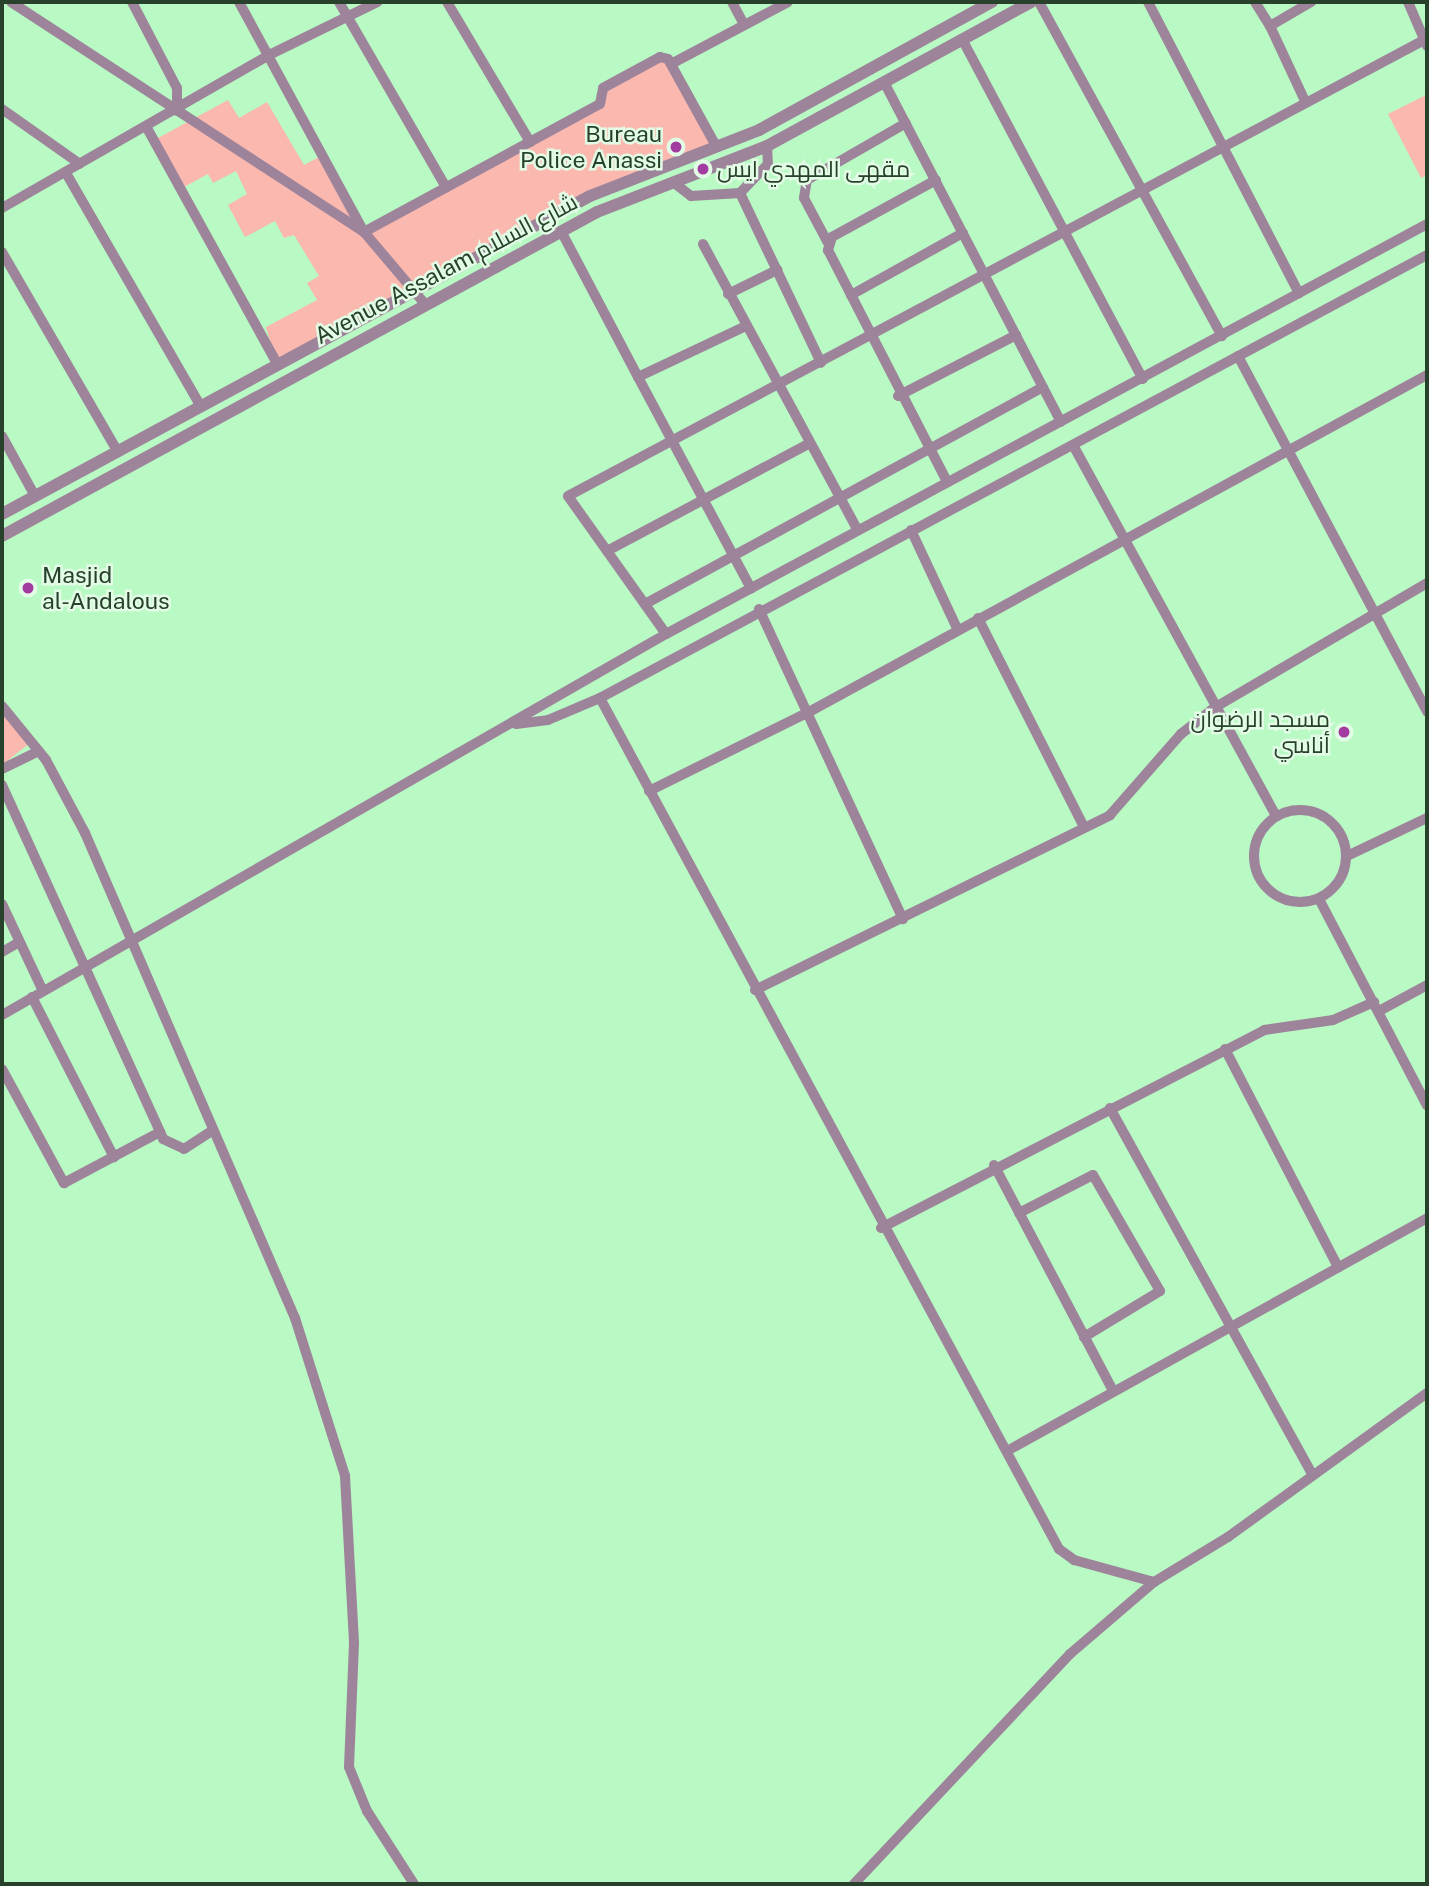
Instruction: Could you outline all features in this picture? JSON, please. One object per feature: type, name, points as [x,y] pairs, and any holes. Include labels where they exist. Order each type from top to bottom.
[{"type":"street","points":[[11,2],[364,232]]},
{"type":"street","points":[[21,8],[31,2]]},
{"type":"street","points":[[132,2],[177,88],[177,111]]},
{"type":"street","points":[[239,2],[364,232],[425,304]]},
{"type":"street","points":[[339,2],[446,187]]},
{"type":"street","points":[[2,208],[177,111],[267,56],[377,2]]},
{"type":"street","points":[[447,2],[530,142]]},
{"type":"street","points":[[732,2],[744,25]]},
{"type":"street","points":[[671,65],[788,2]]},
{"type":"street","name":"Avenue Assalam شارع السلام","points":[[2,514],[414,288],[633,178],[759,130],[991,2]]},
{"type":"street","name":"Avenue Assalam شارع السلام","points":[[2,536],[561,231],[639,194],[767,146],[1031,2]]},
{"type":"street","points":[[1039,2],[1147,190],[1222,336]]},
{"type":"street","points":[[1148,2],[1226,143],[1299,293]]},
{"type":"street","points":[[1255,2],[1270,26],[1305,101]]},
{"type":"street","points":[[1270,26],[1311,2]]},
{"type":"street","points":[[666,634],[568,496],[872,338],[1147,190],[1226,143],[1305,101],[1426,43],[1408,2]]},
{"type":"street","points":[[962,39],[1143,379]]},
{"type":"street","points":[[364,232],[600,104],[603,88],[660,57],[671,65],[716,146]]},
{"type":"street","points":[[884,82],[1061,422]]},
{"type":"street","points":[[2,109],[80,164]]},
{"type":"street","points":[[905,123],[807,180],[804,198],[828,243],[898,396],[947,482]]},
{"type":"street","points":[[147,128],[276,362]]},
{"type":"street","points":[[673,183],[691,196],[740,193],[768,164],[767,146]]},
{"type":"street","points":[[66,173],[200,405]]},
{"type":"street","points":[[633,178],[639,194]]},
{"type":"street","points":[[828,243],[936,180]]},
{"type":"street","points":[[740,193],[821,363]]},
{"type":"street","points":[[2,1015],[666,634],[1427,224]]},
{"type":"street","points":[[561,231],[751,589]]},
{"type":"street","points":[[851,295],[963,233]]},
{"type":"street","points":[[703,244],[744,327],[857,529]]},
{"type":"street","points":[[2,252],[117,450]]},
{"type":"street","points":[[511,724],[548,720],[600,698],[759,609],[1073,445],[1427,255]]},
{"type":"street","points":[[728,294],[777,270]]},
{"type":"street","points":[[638,377],[744,327]]},
{"type":"street","points":[[898,396],[1016,335]]},
{"type":"street","points":[[1238,356],[1291,450],[1427,712]]},
{"type":"street","points":[[649,791],[807,713],[957,628],[1427,375]]},
{"type":"street","points":[[645,604],[928,447],[1043,387]]},
{"type":"street","points":[[2,436],[35,496]]},
{"type":"street","points":[[607,551],[808,444]]},
{"type":"street","points":[[1073,445],[1214,708],[1276,816]]},
{"type":"street","points":[[911,530],[957,628]]},
{"type":"street","points":[[755,990],[1110,815],[1181,734],[1214,708],[1427,583]]},
{"type":"street","points":[[759,609],[903,919]]},
{"type":"street","points":[[978,618],[1084,827]]},
{"type":"street","points":[[600,698],[881,1228],[1059,1549],[1074,1560],[1154,1582]]},
{"type":"street","points":[[2,706],[38,751],[75,812],[133,940],[212,1131],[271,1251],[342,1454],[353,1575],[349,1767],[361,1801],[414,1884]]},
{"type":"street","points":[[2,769],[38,751]]},
{"type":"street","points":[[2,785],[87,965],[160,1132],[178,1149],[202,1143],[212,1131]]},
{"type":"street","points":[[1303,809],[1329,819],[1347,856],[1340,881],[1319,899],[1278,897],[1259,877],[1254,850],[1276,816],[1303,809]]},
{"type":"street","points":[[1347,856],[1427,818]]},
{"type":"street","points":[[1319,899],[1427,1106]]},
{"type":"street","points":[[2,904],[43,991]]},
{"type":"street","points":[[2,952],[19,942]]},
{"type":"street","points":[[881,1228],[994,1165],[1264,1030],[1333,1020],[1377,1007],[1427,985]]},
{"type":"street","points":[[32,997],[114,1157]]},
{"type":"street","points":[[1225,1049],[1338,1267]]},
{"type":"street","points":[[2,1069],[7,1090],[64,1183],[160,1132]]},
{"type":"street","points":[[1110,1108],[1228,1328],[1312,1474]]},
{"type":"street","points":[[994,1165],[1113,1391]]},
{"type":"street","points":[[1019,1213],[1093,1175],[1160,1291],[1084,1337]]},
{"type":"street","points":[[1007,1451],[1427,1218]]},
{"type":"street","points":[[854,1884],[1070,1654],[1154,1582],[1228,1538],[1427,1392]]},
{"type":"shaded area","points":[[665,55],[716,146],[633,178],[276,362],[266,327],[317,300],[307,283],[319,276],[294,235],[284,238],[275,221],[245,237],[228,205],[247,194],[236,171],[213,183],[208,174],[184,187],[146,119],[158,138],[228,100],[239,118],[267,102],[304,165],[319,157],[364,232],[605,99],[601,90]]},
{"type":"shaded area","points":[[1426,95],[1427,175],[1421,178],[1388,114]]},
{"type":"shaded area","points":[[2,710],[30,743],[2,765]]},
{"type":"place","name":"Bureau Police Anassi","points":[[676,147]]},
{"type":"place","name":"مقهى المهدي ايس","points":[[703,169]]},
{"type":"place","name":"Masjid al-Andalous","points":[[28,588]]},
{"type":"place","name":"مسجد الرضوان أناسي","points":[[1344,732]]}]
